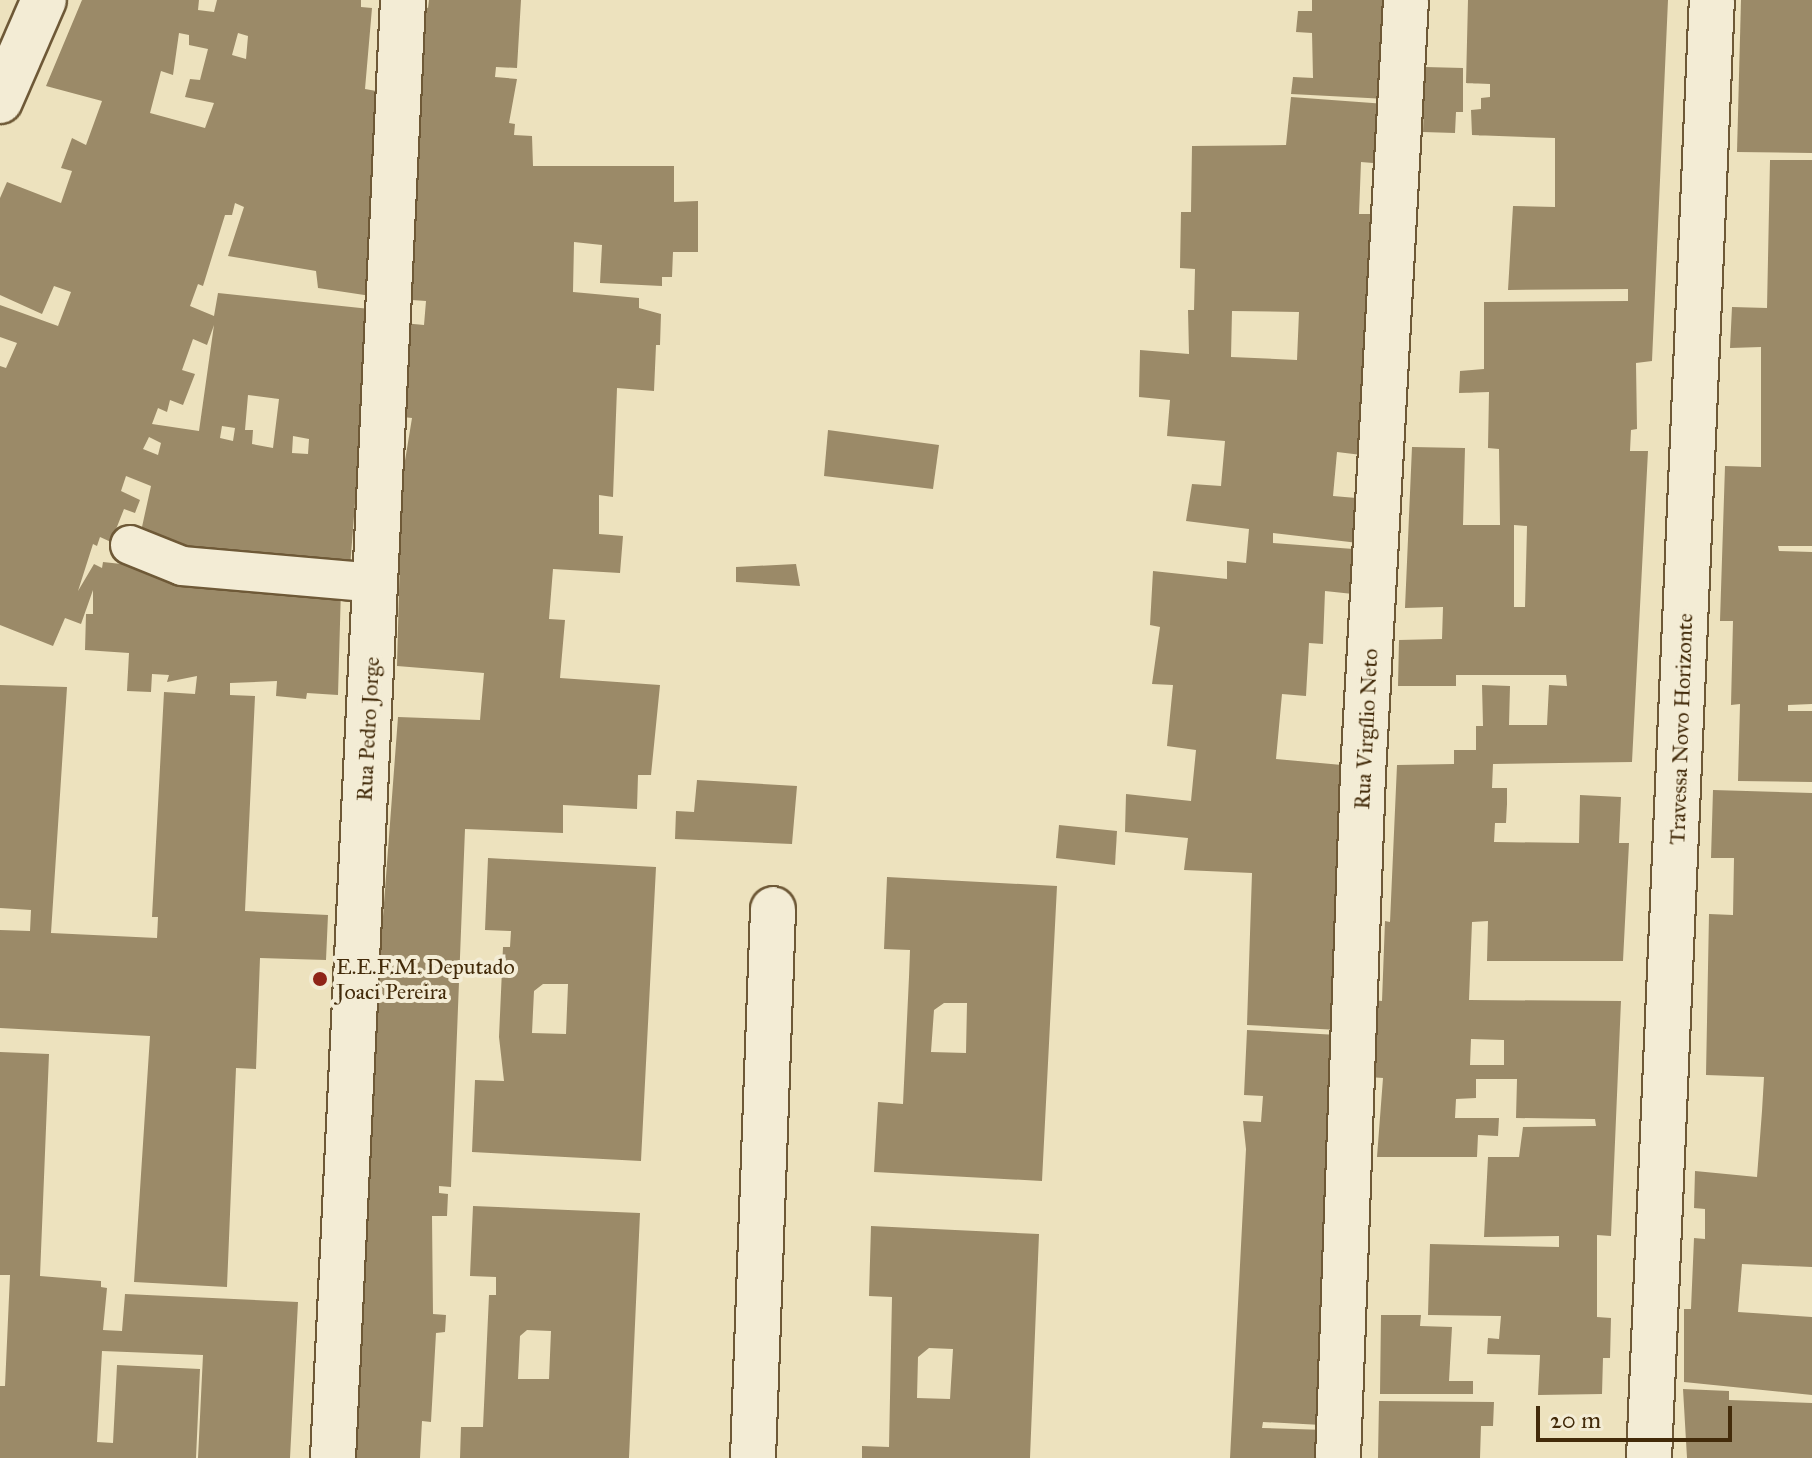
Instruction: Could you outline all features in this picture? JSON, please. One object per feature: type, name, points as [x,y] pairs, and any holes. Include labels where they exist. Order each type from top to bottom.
[{"type":"street","points":[[0,101],[44,0]]},
{"type":"street","name":"Rua Pedro Jorge","points":[[333,1458],[403,0]]},
{"type":"street","name":"Rua Virgílio Neto","points":[[1338,1458],[1363,774],[1406,0]]},
{"type":"street","name":"Travessa Novo Horizonte","points":[[1649,1458],[1712,0]]},
{"type":"street","points":[[753,1458],[773,909]]},
{"type":"lane","points":[[130,545],[182,566],[375,583]]},
{"type":"building","points":[[82,0],[199,0],[198,10],[214,12],[217,0],[361,0],[361,7],[372,8],[365,89],[382,92],[371,296],[318,288],[316,271],[228,256],[244,207],[235,203],[232,215],[225,215],[203,286],[198,284],[190,306],[214,316],[218,293],[370,309],[350,568],[261,565],[262,554],[223,552],[222,564],[140,536],[151,486],[126,476],[121,491],[140,500],[135,513],[124,509],[111,542],[100,537],[97,546],[93,544],[78,591],[94,564],[102,568],[103,562],[341,588],[338,695],[307,693],[306,699],[276,696],[277,681],[230,683],[230,695],[255,696],[245,911],[328,915],[326,960],[260,958],[256,1069],[236,1068],[227,1287],[134,1282],[150,1036],[0,1028],[0,930],[30,931],[31,910],[0,908],[0,685],[67,687],[51,933],[157,938],[158,917],[152,917],[164,692],[195,694],[197,676],[167,682],[169,675],[152,674],[151,692],[127,691],[129,653],[85,650],[86,614],[93,614],[93,590],[81,624],[65,618],[53,646],[0,625],[0,366],[6,368],[17,343],[0,337],[0,305],[58,326],[71,292],[54,286],[42,314],[0,295],[0,198],[7,182],[61,203],[72,171],[61,168],[72,138],[86,145],[102,101],[46,86]],"holes":[[[179,33],[189,35],[189,45],[208,49],[200,80],[190,79],[185,97],[214,103],[205,128],[150,113],[161,71],[173,75]],[[238,33],[248,36],[246,59],[232,55]],[[214,325],[199,431],[152,424],[158,408],[167,412],[170,400],[183,405],[195,374],[182,370],[193,339],[207,345]],[[248,395],[279,399],[273,448],[252,444],[253,430],[245,430]],[[222,426],[235,428],[233,441],[220,438]],[[293,436],[309,439],[308,454],[292,453]],[[149,437],[161,443],[158,455],[143,449]]]},
{"type":"building","points":[[429,0],[521,0],[517,68],[496,67],[495,77],[517,79],[509,123],[515,124],[514,135],[532,136],[533,166],[674,166],[674,202],[698,201],[698,252],[673,252],[672,277],[662,277],[662,286],[600,283],[602,245],[574,242],[573,292],[639,298],[639,308],[661,314],[660,345],[656,345],[654,391],[617,388],[613,497],[599,495],[599,534],[623,536],[620,573],[553,569],[549,619],[565,620],[560,678],[660,685],[651,775],[638,775],[637,809],[563,805],[563,833],[465,829],[451,1187],[439,1186],[439,1193],[448,1194],[447,1216],[432,1216],[433,1314],[446,1315],[445,1332],[436,1333],[431,1422],[422,1421],[420,1458],[350,1458],[357,1268],[365,1268],[374,942],[381,943],[398,717],[480,720],[484,673],[397,666],[402,479],[412,418],[403,417],[403,323],[424,325],[426,301],[412,300],[413,278],[406,278],[422,6],[428,8]]},
{"type":"building","points":[[1312,0],[1388,0],[1387,99],[1291,94],[1293,77],[1313,78],[1312,33],[1296,32],[1298,11],[1312,11]]},
{"type":"building","points":[[1468,0],[1668,0],[1652,361],[1636,363],[1637,429],[1631,430],[1630,451],[1648,451],[1632,762],[1493,764],[1492,788],[1507,788],[1506,823],[1495,823],[1494,842],[1579,843],[1580,795],[1621,797],[1619,843],[1629,843],[1623,961],[1487,961],[1488,921],[1472,922],[1469,1000],[1621,1001],[1611,1236],[1597,1235],[1597,1317],[1611,1318],[1610,1358],[1603,1358],[1602,1394],[1538,1395],[1540,1355],[1487,1354],[1488,1338],[1499,1339],[1501,1316],[1428,1315],[1430,1244],[1559,1247],[1559,1236],[1484,1237],[1488,1157],[1519,1157],[1523,1127],[1596,1126],[1595,1119],[1516,1118],[1517,1079],[1476,1079],[1476,1098],[1456,1099],[1455,1118],[1499,1118],[1498,1136],[1478,1135],[1477,1157],[1377,1157],[1383,1078],[1369,1077],[1372,1000],[1382,1001],[1385,921],[1390,922],[1397,765],[1454,764],[1454,750],[1476,750],[1476,726],[1483,726],[1482,685],[1510,686],[1509,725],[1547,725],[1549,685],[1567,686],[1566,675],[1456,675],[1456,686],[1398,686],[1399,640],[1442,639],[1443,607],[1405,608],[1412,447],[1465,448],[1463,525],[1500,525],[1499,449],[1488,448],[1489,392],[1459,393],[1460,371],[1484,369],[1484,302],[1628,301],[1628,289],[1508,290],[1513,206],[1555,207],[1555,138],[1472,135],[1471,110],[1481,109],[1481,98],[1490,97],[1490,84],[1466,83]],"holes":[[[1514,525],[1527,526],[1525,607],[1514,607]],[[1471,1039],[1504,1040],[1504,1065],[1470,1065]]]},
{"type":"building","points":[[1741,0],[1812,0],[1812,153],[1737,152]]},
{"type":"building","points":[[1425,67],[1463,68],[1463,112],[1456,112],[1455,133],[1423,132]]},
{"type":"building","points":[[1291,97],[1386,104],[1385,164],[1361,162],[1359,214],[1381,214],[1370,456],[1337,452],[1333,496],[1368,499],[1367,544],[1273,533],[1273,543],[1367,550],[1353,594],[1325,591],[1323,644],[1309,643],[1306,696],[1282,694],[1276,759],[1342,765],[1337,821],[1345,820],[1338,1030],[1247,1025],[1252,873],[1184,870],[1188,838],[1125,832],[1126,794],[1191,801],[1196,750],[1167,746],[1173,685],[1152,684],[1160,627],[1150,625],[1153,571],[1227,579],[1227,561],[1246,563],[1249,529],[1186,521],[1192,484],[1221,486],[1225,441],[1167,436],[1170,400],[1139,397],[1140,350],[1189,354],[1188,310],[1194,310],[1195,269],[1180,268],[1181,212],[1191,212],[1192,146],[1286,145]],"holes":[[[1232,311],[1299,312],[1297,360],[1231,357]]]},
{"type":"building","points":[[1770,160],[1812,160],[1812,546],[1778,546],[1779,551],[1812,552],[1812,704],[1788,705],[1788,711],[1812,711],[1812,782],[1738,781],[1740,704],[1731,705],[1733,621],[1720,621],[1725,466],[1761,467],[1761,347],[1730,348],[1732,307],[1767,308]]},
{"type":"building","points":[[828,430],[939,445],[933,489],[824,476]]},
{"type":"building","points":[[796,564],[800,586],[736,582],[736,567]]},
{"type":"building","points":[[697,780],[797,786],[792,844],[675,839],[676,811],[694,812]]},
{"type":"building","points":[[1713,790],[1812,793],[1812,1267],[1742,1264],[1738,1312],[1812,1317],[1812,1395],[1684,1382],[1684,1309],[1691,1309],[1694,1238],[1705,1239],[1705,1209],[1694,1208],[1695,1171],[1757,1177],[1764,1077],[1706,1075],[1709,914],[1733,915],[1734,858],[1711,858]]},
{"type":"building","points":[[1059,825],[1117,831],[1115,865],[1056,858]]},
{"type":"building","points":[[488,858],[656,867],[641,1161],[472,1152],[475,1080],[504,1081],[499,1037],[503,947],[510,947],[511,931],[485,930]],"holes":[[[543,984],[568,984],[566,1034],[532,1033],[534,991]]]},
{"type":"building","points":[[887,877],[1057,886],[1042,1181],[874,1172],[878,1102],[903,1104],[909,977],[910,950],[884,949]],"holes":[[[944,1003],[967,1003],[966,1053],[931,1052],[934,1010]]]},
{"type":"building","points":[[1247,1030],[1338,1035],[1322,1425],[1263,1422],[1262,1428],[1326,1430],[1325,1458],[1230,1458],[1246,1149],[1243,1121],[1261,1122],[1263,1096],[1244,1095]]},
{"type":"building","points":[[0,1052],[49,1054],[40,1276],[101,1281],[101,1287],[107,1288],[103,1330],[122,1331],[125,1294],[298,1302],[290,1458],[198,1458],[203,1355],[102,1351],[97,1442],[113,1443],[117,1365],[200,1369],[196,1458],[0,1458],[0,1386],[5,1386],[10,1275],[0,1275]]},
{"type":"building","points":[[473,1206],[640,1213],[629,1458],[460,1458],[461,1427],[483,1427],[489,1295],[496,1295],[496,1277],[470,1276]],"holes":[[[527,1330],[551,1331],[549,1379],[518,1379],[520,1336]]]},
{"type":"building","points":[[871,1226],[1039,1234],[1030,1458],[862,1458],[862,1446],[889,1447],[892,1297],[869,1296]],"holes":[[[929,1348],[953,1349],[950,1399],[917,1398],[918,1357]]]},
{"type":"building","points":[[1381,1315],[1421,1315],[1420,1326],[1452,1327],[1449,1381],[1473,1381],[1473,1394],[1380,1394]]},
{"type":"building","points":[[1683,1389],[1729,1391],[1729,1400],[1812,1403],[1812,1458],[1687,1458]]},
{"type":"building","points":[[1379,1401],[1494,1402],[1493,1426],[1481,1426],[1480,1458],[1378,1458]]},
{"type":"place","name":"E.E.F.M. Deputado Joaci Pereira","points":[[320,979]]}]
